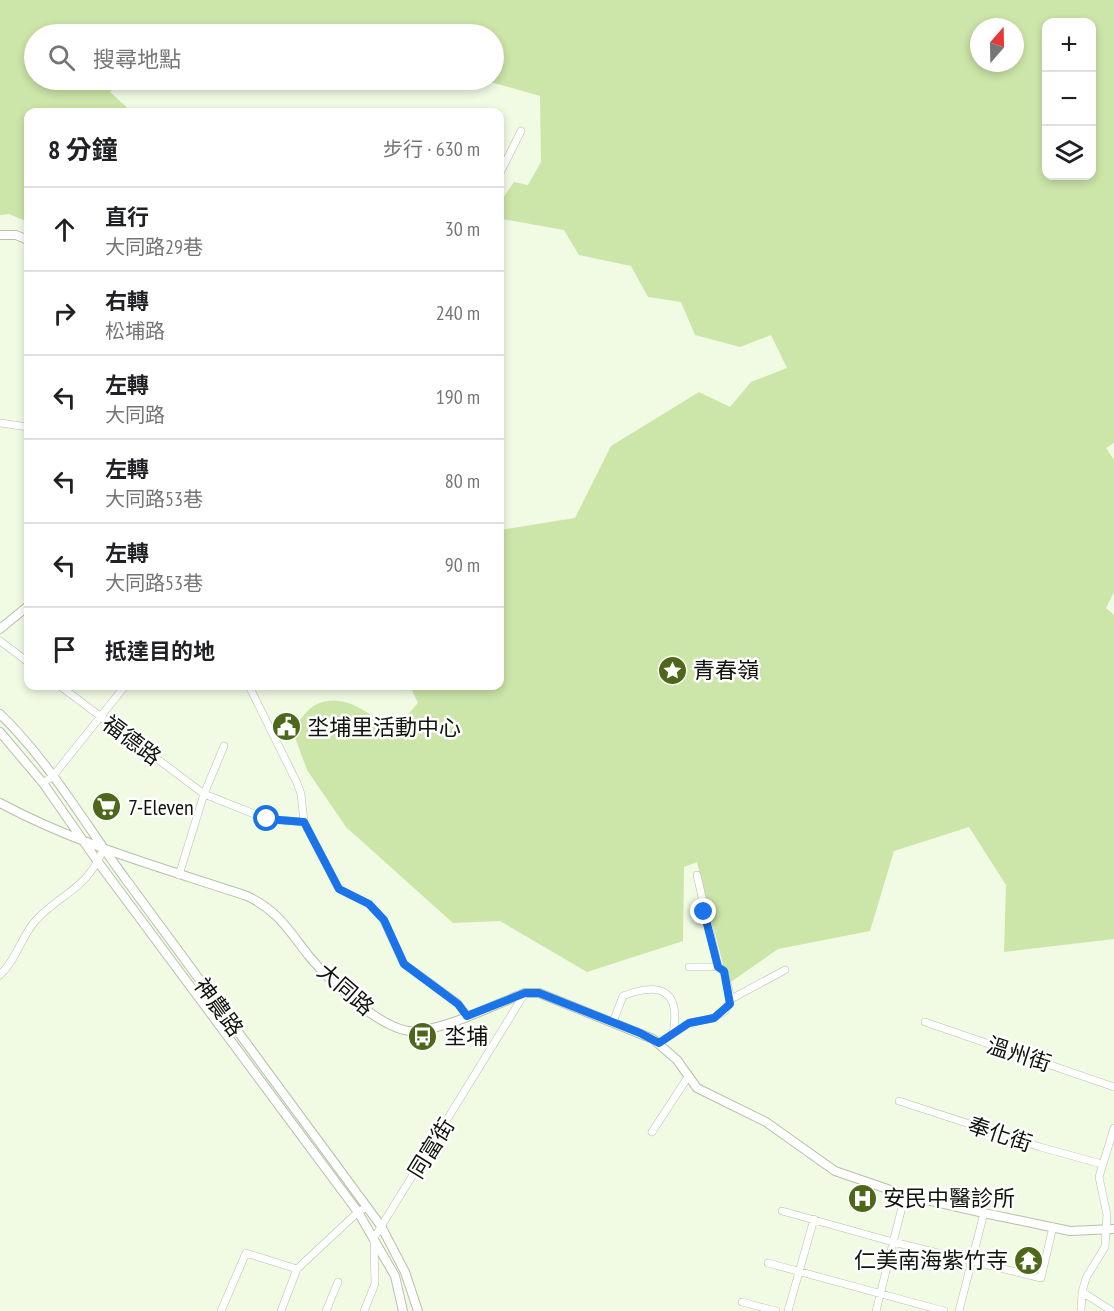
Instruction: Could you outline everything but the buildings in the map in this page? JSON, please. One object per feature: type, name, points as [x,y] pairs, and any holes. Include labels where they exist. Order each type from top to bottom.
[{"type":"street","points":[[504,165],[520,131]]},
{"type":"street","points":[[0,235],[24,239]]},
{"type":"street","points":[[0,423],[24,426]]},
{"type":"street","points":[[0,629],[24,609]]},
{"type":"street","points":[[0,641],[24,659]]},
{"type":"street","name":"福德路","points":[[65,690],[204,794],[267,819],[304,822]]},
{"type":"street","points":[[43,783],[53,776],[122,690]]},
{"type":"street","points":[[251,690],[297,783],[301,794],[304,822],[339,889],[369,904],[384,920],[404,964],[458,1004],[467,1016]]},
{"type":"street","name":"神農路","points":[[0,714],[16,729],[53,776],[103,850],[381,1226],[405,1272],[418,1311]]},
{"type":"street","name":"神農路","points":[[0,732],[43,783],[98,862],[358,1212],[395,1276],[404,1311]]},
{"type":"street","points":[[179,875],[204,794],[224,746]]},
{"type":"street","name":"大同路","points":[[0,803],[103,850],[247,896],[267,905],[322,972],[356,1004],[386,1022],[416,1032],[467,1016],[525,993]]},
{"type":"street","points":[[0,975],[12,964],[24,938],[36,920],[87,880],[103,850]]},
{"type":"street","points":[[698,875],[718,967]]},
{"type":"street","points":[[690,967],[718,967],[724,971],[731,999]]},
{"type":"street","points":[[659,1043],[689,1023],[714,1018],[725,1011],[731,999],[785,970]]},
{"type":"street","points":[[614,1022],[623,996],[661,989],[668,993],[676,1012],[673,1033]]},
{"type":"street","points":[[525,993],[539,993],[614,1022],[659,1043],[708,1096],[748,1112],[829,1169],[906,1195],[984,1213],[1070,1231],[1110,1229]]},
{"type":"street","name":"同富街","points":[[364,1311],[375,1284],[375,1238],[381,1226],[525,993]]},
{"type":"street","name":"溫州街","points":[[925,1022],[1114,1087]]},
{"type":"street","points":[[652,1131],[688,1077]]},
{"type":"street","name":"奉化街","points":[[899,1101],[1040,1147],[1102,1164]]},
{"type":"street","points":[[1081,1311],[1082,1292],[1086,1278],[1105,1247],[1110,1229],[1099,1177],[1114,1128]]},
{"type":"street","points":[[876,1311],[906,1195]]},
{"type":"street","points":[[281,1311],[297,1269],[358,1212],[367,1207]]},
{"type":"street","points":[[782,1211],[893,1242],[1041,1278],[1053,1227]]},
{"type":"street","points":[[959,1311],[984,1213]]},
{"type":"street","points":[[788,1311],[814,1219]]},
{"type":"street","points":[[221,1311],[246,1253],[297,1269]]},
{"type":"street","points":[[768,1263],[944,1311]]},
{"type":"street","points":[[326,1311],[338,1282]]},
{"type":"street","points":[[1082,1292],[1112,1311]]},
{"type":"street","points":[[742,1302],[776,1311]]},
{"type":"green space","points":[[0,0],[1114,0],[1114,443],[1106,448],[1114,460],[1114,592],[1106,608],[1114,615],[1114,939],[1004,952],[1006,885],[969,827],[894,851],[870,931],[778,949],[728,984],[697,862],[684,867],[683,941],[587,972],[500,921],[453,923],[346,827],[307,770],[292,729],[315,705],[326,701],[347,703],[394,730],[418,703],[412,690],[504,690],[504,529],[575,518],[611,446],[699,392],[730,407],[751,382],[787,368],[771,335],[740,347],[695,335],[681,302],[648,297],[631,266],[579,255],[564,230],[504,219],[504,197],[514,182],[528,185],[541,162],[540,96],[504,86],[504,24],[24,24],[24,90],[112,90],[110,92],[128,108],[24,108],[24,220],[9,214],[0,215]]},
{"type":"place","name":"青春嶺","points":[[672,670]]},
{"type":"place","name":"坔埔里活動中心","points":[[286,727]]},
{"type":"place","name":"7-Eleven","points":[[107,807]]},
{"type":"place","name":"坔埔","points":[[423,1036]]},
{"type":"place","name":"安民中醫診所","points":[[862,1198]]},
{"type":"place","name":"仁美南海紫竹寺","points":[[1029,1260]]},
{"type":"route","points":[[267,819],[304,822],[339,889],[369,904],[384,920],[404,964],[458,1004],[467,1016],[525,993],[539,993],[566,1002],[659,1043],[689,1023],[714,1018],[725,1011],[730,1004],[731,999],[724,971],[718,967],[704,912]]}]
